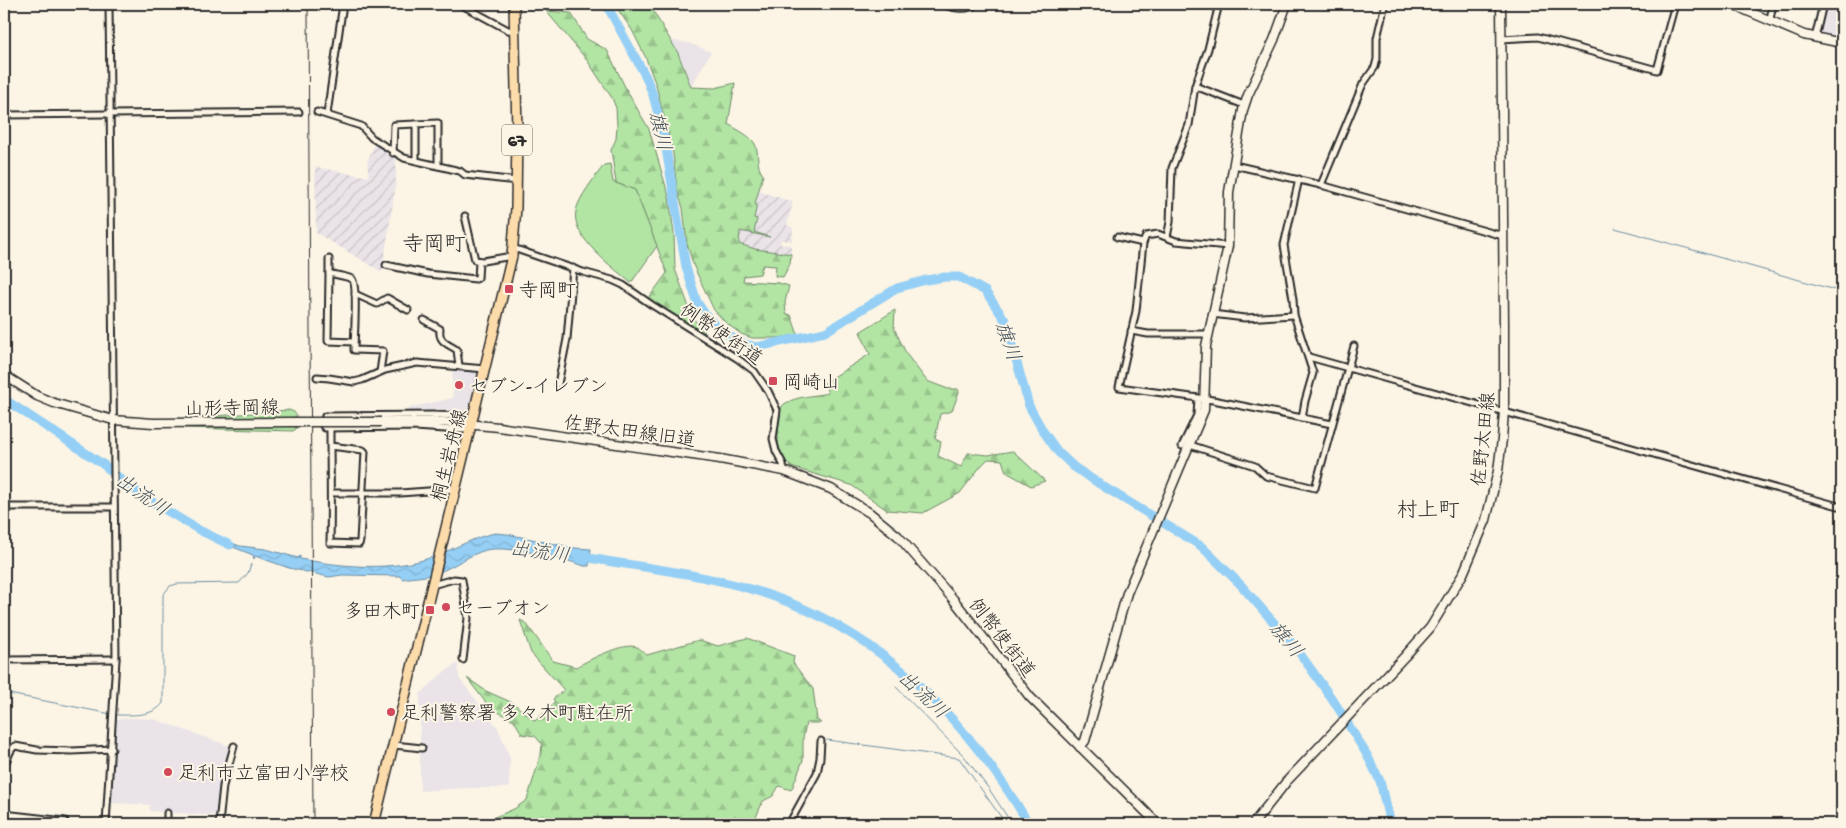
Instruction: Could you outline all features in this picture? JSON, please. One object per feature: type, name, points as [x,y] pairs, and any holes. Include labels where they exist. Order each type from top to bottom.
[{"type":"main road","name":"67","points":[[512,252],[516,222],[518,95],[514,4]]},
{"type":"main road","name":"桐生岩舟線","points":[[432,585],[472,425],[512,252]]},
{"type":"main road","name":"67","points":[[374,824],[432,585]]},
{"type":"street","points":[[106,824],[116,659],[109,4]]},
{"type":"street","points":[[327,114],[343,4]]},
{"type":"street","points":[[460,4],[508,30],[515,31]]},
{"type":"street","points":[[940,4],[964,9],[976,4]]},
{"type":"street","points":[[1167,237],[1170,222],[1172,168],[1189,124],[1195,86],[1208,49],[1219,4]]},
{"type":"street","points":[[1185,444],[1202,399],[1208,334],[1228,246],[1229,192],[1244,105],[1275,38],[1287,4]]},
{"type":"street","points":[[1321,184],[1360,88],[1375,67],[1377,58],[1376,38],[1385,4]]},
{"type":"street","name":"佐野太田線","points":[[1253,824],[1274,796],[1430,628],[1451,595],[1469,561],[1486,520],[1501,453],[1504,412],[1501,4]]},
{"type":"street","points":[[1501,39],[1538,37],[1657,70],[1675,4]]},
{"type":"street","points":[[1731,4],[1770,19],[1794,31],[1815,38],[1842,43]]},
{"type":"street","points":[[1770,19],[1773,4]]},
{"type":"street","points":[[1815,38],[1823,4]]},
{"type":"street","points":[[1195,86],[1244,105]]},
{"type":"street","points":[[4,115],[300,112]]},
{"type":"street","points":[[317,112],[361,126],[372,138],[393,153],[404,158],[460,171],[465,175],[517,181]]},
{"type":"street","points":[[393,153],[394,125],[438,123],[438,166]]},
{"type":"street","points":[[416,124],[416,160]]},
{"type":"street","points":[[1234,165],[1321,184],[1503,236]]},
{"type":"street","points":[[1299,179],[1284,245],[1294,315],[1313,373],[1302,418]]},
{"type":"street","points":[[465,216],[474,258],[479,262]]},
{"type":"street","points":[[1228,246],[1176,241],[1158,234],[1149,234],[1144,240],[1139,293],[1119,387],[1262,409],[1332,424]]},
{"type":"street","points":[[1116,237],[1143,243]]},
{"type":"street","points":[[479,262],[512,252]]},
{"type":"street","name":"例幣使街道","points":[[512,252],[573,268],[623,285],[754,371],[768,390],[777,410],[773,439],[784,471],[812,481],[854,502],[898,536],[934,576],[1030,696],[1158,824]]},
{"type":"street","points":[[329,259],[328,341],[354,342]]},
{"type":"street","points":[[386,265],[428,274],[476,279],[478,278],[479,262]]},
{"type":"street","points":[[558,384],[567,339],[573,268]]},
{"type":"street","points":[[329,273],[351,279],[355,283],[354,350],[383,351],[380,372]]},
{"type":"street","points":[[355,294],[377,304],[387,298],[408,310]]},
{"type":"street","points":[[1212,314],[1246,318],[1294,315]]},
{"type":"street","points":[[424,320],[440,329],[439,334],[443,342],[457,350],[459,366]]},
{"type":"street","points":[[1131,331],[1148,334],[1208,334]]},
{"type":"street","points":[[1193,446],[1255,466],[1266,476],[1315,488],[1354,346]]},
{"type":"street","points":[[1308,357],[1842,507]]},
{"type":"street","points":[[317,378],[354,382],[401,365],[417,363],[485,369]]},
{"type":"street","name":"山形寺岡線","points":[[4,375],[37,396],[54,403],[113,420],[153,424],[443,422],[472,425]]},
{"type":"street","points":[[1080,747],[1085,741],[1120,614],[1141,559],[1204,410],[1202,399]]},
{"type":"street","points":[[463,416],[472,425],[460,430],[415,427],[330,428],[324,427],[324,417],[463,416]]},
{"type":"street","name":"佐野太田線旧道","points":[[472,425],[499,427],[720,459],[784,471]]},
{"type":"street","points":[[330,428],[330,446],[331,493],[330,543],[357,544],[360,541],[364,450],[330,446]]},
{"type":"street","points":[[331,493],[400,493],[456,489]]},
{"type":"street","points":[[4,508],[114,507]]},
{"type":"street","points":[[432,585],[454,579],[462,580],[468,618],[463,660]]},
{"type":"street","points":[[4,660],[116,659]]},
{"type":"street","points":[[789,824],[817,773],[821,741]]},
{"type":"street","points":[[394,745],[422,748]]},
{"type":"street","points":[[4,765],[8,759],[9,752],[14,746],[37,750],[112,749]]},
{"type":"street","points":[[219,824],[223,786],[234,746]]},
{"type":"street","points":[[167,813],[167,824]]},
{"type":"street","points":[[4,814],[65,821],[65,824]]},
{"type":"shaded area","points":[[1826,4],[1842,4],[1842,38],[1820,34],[1819,32]]},
{"type":"shaded area","points":[[670,40],[689,43],[711,52],[691,87],[678,53]]},
{"type":"shaded area","points":[[375,143],[396,156],[396,184],[382,272],[316,233],[315,167],[369,177],[367,162]]},
{"type":"shaded area","points":[[759,191],[793,202],[787,225],[793,228],[792,241],[781,240],[780,244],[791,245],[791,254],[755,249],[739,244],[740,231],[766,236],[754,232],[757,220],[753,218]]},
{"type":"shaded area","points":[[452,368],[479,370],[469,411],[432,410],[432,413],[407,413],[409,408],[453,398]]},
{"type":"shaded area","points":[[458,663],[459,678],[498,728],[510,758],[509,788],[420,791],[420,694],[444,672]]},
{"type":"shaded area","name":"足利市立富田小学校","points":[[115,719],[154,719],[232,747],[221,784],[218,816],[150,811],[150,805],[110,803]]},
{"type":"green space","points":[[614,4],[649,4],[678,53],[691,87],[715,88],[735,83],[728,124],[747,135],[755,144],[759,167],[763,175],[755,204],[757,205],[754,218],[757,219],[754,232],[770,237],[740,231],[739,244],[755,249],[791,254],[790,264],[783,277],[775,276],[776,266],[763,265],[760,274],[744,276],[743,281],[779,283],[789,286],[785,302],[786,314],[791,315],[798,335],[777,338],[752,338],[741,334],[726,323],[714,310],[694,267],[687,244],[683,208],[677,190],[673,154],[656,85],[645,56],[632,30]]},
{"type":"green space","points":[[546,11],[571,13],[587,39],[607,50],[628,93],[649,129],[669,197],[674,234],[675,269],[693,318],[711,341],[648,299],[667,273],[635,190],[616,183],[611,150],[616,139],[616,108],[612,98],[587,60]]},
{"type":"green space","points":[[610,164],[613,182],[635,190],[657,246],[631,283],[586,241],[576,221],[577,206],[584,194],[604,165]]},
{"type":"green space","points":[[895,310],[894,328],[907,355],[927,381],[948,389],[958,389],[959,392],[952,411],[940,414],[935,439],[941,442],[938,456],[961,467],[968,453],[988,455],[1013,451],[1045,481],[1031,486],[1006,472],[1002,460],[988,459],[960,493],[923,513],[887,510],[851,485],[791,467],[782,456],[778,444],[778,431],[783,406],[796,399],[828,393],[824,383],[870,354],[860,332]]},
{"type":"green space","points":[[289,410],[294,412],[297,418],[296,429],[293,431],[184,428],[177,426],[294,426],[294,418],[179,419]]},
{"type":"green space","points":[[520,620],[526,623],[553,661],[576,667],[606,652],[623,647],[637,647],[647,655],[699,640],[718,646],[747,638],[794,656],[793,663],[813,689],[817,720],[821,723],[806,723],[803,738],[803,760],[791,790],[779,786],[773,796],[763,801],[753,824],[410,824],[466,823],[490,819],[514,809],[527,800],[541,754],[542,744],[535,736],[522,734],[514,720],[490,708],[467,678],[486,691],[513,703],[535,721],[555,702],[553,699],[564,690],[531,653]]},
{"type":"water","points":[[495,533],[575,548],[591,549],[589,566],[535,553],[495,549],[479,552],[443,570],[424,576],[402,579],[400,576],[342,575],[329,577],[289,568],[255,556],[254,559],[253,555],[220,542],[221,539],[240,546],[266,549],[298,558],[300,556],[300,559],[315,562],[377,566],[423,560],[477,538]]},
{"type":"waterway","name":"旗川","points":[[606,4],[646,77],[653,95],[664,137],[686,267],[697,302],[716,326],[742,343],[757,347],[825,332],[897,288],[926,280],[959,277],[985,291],[1005,320],[1029,406],[1058,452],[1074,467],[1101,485],[1201,546],[1240,584],[1296,648],[1335,703],[1367,755],[1380,781],[1390,824]]},
{"type":"waterway","points":[[1615,228],[1842,292]]},
{"type":"waterway","name":"出流川","points":[[4,399],[104,465],[130,487],[159,506],[199,530],[230,545]]},
{"type":"waterway","name":"出流川","points":[[578,556],[691,575],[735,585],[801,607],[842,628],[879,653],[914,681],[947,713],[977,748],[1029,824]]},
{"type":"waterway","points":[[115,715],[148,713],[159,708],[163,703],[163,595],[170,586],[177,584],[239,583],[248,573],[251,564]]},
{"type":"waterway","points":[[896,687],[964,756],[1012,824]]},
{"type":"waterway","points":[[4,693],[111,714]]},
{"type":"waterway","points":[[827,740],[959,758],[1006,824]]},
{"type":"railway","points":[[308,4],[313,824]]},
{"type":"place","name":"寺岡町","points":[[509,289]]},
{"type":"place","name":"岡崎山","points":[[773,381]]},
{"type":"place","name":"セブン-イレブン","points":[[459,385]]},
{"type":"place","name":"セーブオン","points":[[446,607]]},
{"type":"place","name":"多田木町","points":[[430,610]]},
{"type":"place","name":"足利警察署 多々木町駐在所","points":[[391,712]]},
{"type":"place","name":"足利市立富田小学校","points":[[168,772]]},
{"type":"district","name":"寺岡町","points":[[434,243]]},
{"type":"district","name":"村上町","points":[[1428,509]]}]
